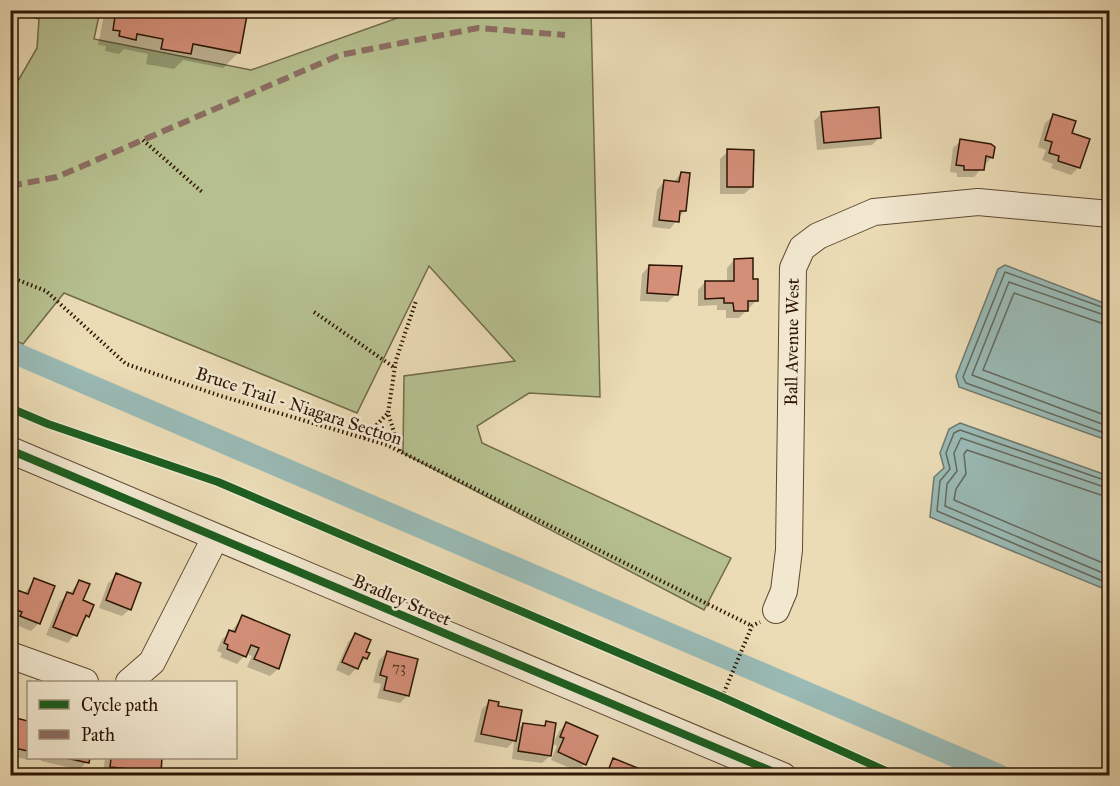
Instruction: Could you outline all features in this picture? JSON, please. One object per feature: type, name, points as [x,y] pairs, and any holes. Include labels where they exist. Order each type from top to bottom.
[{"type":"street","name":"Ball Avenue West","points":[[776,610],[784,591],[789,550],[793,268],[802,248],[818,236],[874,212],[978,202],[1110,214]]},
{"type":"street","name":"Bradley Street","points":[[10,450],[783,776]]},
{"type":"street","points":[[130,681],[152,662],[215,538]]},
{"type":"street","points":[[10,655],[82,681]]},
{"type":"path","points":[[143,140],[202,192]]},
{"type":"path","points":[[400,451],[388,413],[395,368],[416,301]]},
{"type":"path","points":[[314,312],[395,368]]},
{"type":"path","points":[[364,438],[388,413]]},
{"type":"green space","points":[[11,11],[100,11],[94,39],[251,70],[417,11],[591,11],[600,397],[529,393],[477,426],[482,443],[731,558],[704,610],[403,453],[404,376],[515,361],[429,266],[357,413],[64,293],[23,344],[11,339],[11,93],[37,48],[39,19]]},
{"type":"water","points":[[1005,265],[1109,305],[1109,441],[959,387],[956,376],[998,269]]},
{"type":"water","points":[[960,423],[1109,476],[1109,591],[930,517],[934,477],[944,468],[940,453],[949,429]]},
{"type":"building","points":[[116,10],[248,10],[240,53],[193,44],[191,54],[161,49],[163,39],[137,34],[136,40],[119,36],[120,31],[113,30]]},
{"type":"building","points":[[879,107],[881,138],[824,143],[821,112]]},
{"type":"building","points":[[1053,114],[1076,121],[1072,133],[1090,139],[1080,168],[1058,161],[1059,156],[1049,153],[1052,142],[1045,140]]},
{"type":"building","points":[[960,139],[991,144],[995,147],[993,158],[986,156],[984,170],[964,170],[964,166],[956,165]]},
{"type":"building","points":[[727,149],[754,150],[753,187],[727,187]]},
{"type":"building","points":[[681,172],[690,173],[686,211],[680,211],[679,222],[659,220],[664,180],[679,182]]},
{"type":"building","points":[[753,258],[753,279],[758,279],[758,301],[748,301],[748,311],[734,311],[733,303],[724,303],[724,298],[705,299],[705,281],[734,281],[734,259]]},
{"type":"building","points":[[649,265],[682,266],[678,295],[647,293]]},
{"type":"building","points":[[116,573],[141,583],[131,610],[106,600]]},
{"type":"building","points":[[34,578],[55,586],[40,624],[20,616],[22,612],[11,608],[17,590],[28,594]]},
{"type":"building","points":[[79,580],[90,584],[83,600],[94,605],[89,617],[86,615],[77,636],[53,627],[67,592],[73,594]]},
{"type":"building","points":[[242,615],[290,635],[279,669],[254,659],[259,648],[251,645],[246,657],[227,649],[228,645],[224,643],[229,630],[235,632]]},
{"type":"building","points":[[355,633],[371,640],[366,652],[370,653],[367,659],[363,657],[358,669],[342,662]]},
{"type":"building","points":[[387,651],[418,659],[409,696],[384,690],[387,677],[380,675]]},
{"type":"building","points":[[489,700],[499,702],[498,706],[522,710],[516,741],[481,734]]},
{"type":"building","points":[[12,717],[27,721],[27,751],[10,747]]},
{"type":"building","points":[[546,721],[556,723],[551,756],[518,751],[523,723],[545,726]]},
{"type":"building","points":[[566,722],[598,736],[586,765],[558,752],[564,738],[560,737]]},
{"type":"building","points":[[613,758],[640,769],[638,776],[606,776]]},
{"type":"building","points":[[71,759],[90,759],[89,763]]},
{"type":"building","points":[[111,759],[162,759],[161,772],[110,767]]},
{"type":"waterway","points":[[10,351],[1001,776]]},
{"type":"marked path","points":[[10,186],[57,177],[340,55],[478,28],[565,35]]},
{"type":"cycle path","points":[[10,408],[48,424],[218,482],[722,697],[897,776]]},
{"type":"cycle path","points":[[10,450],[783,776]]}]
